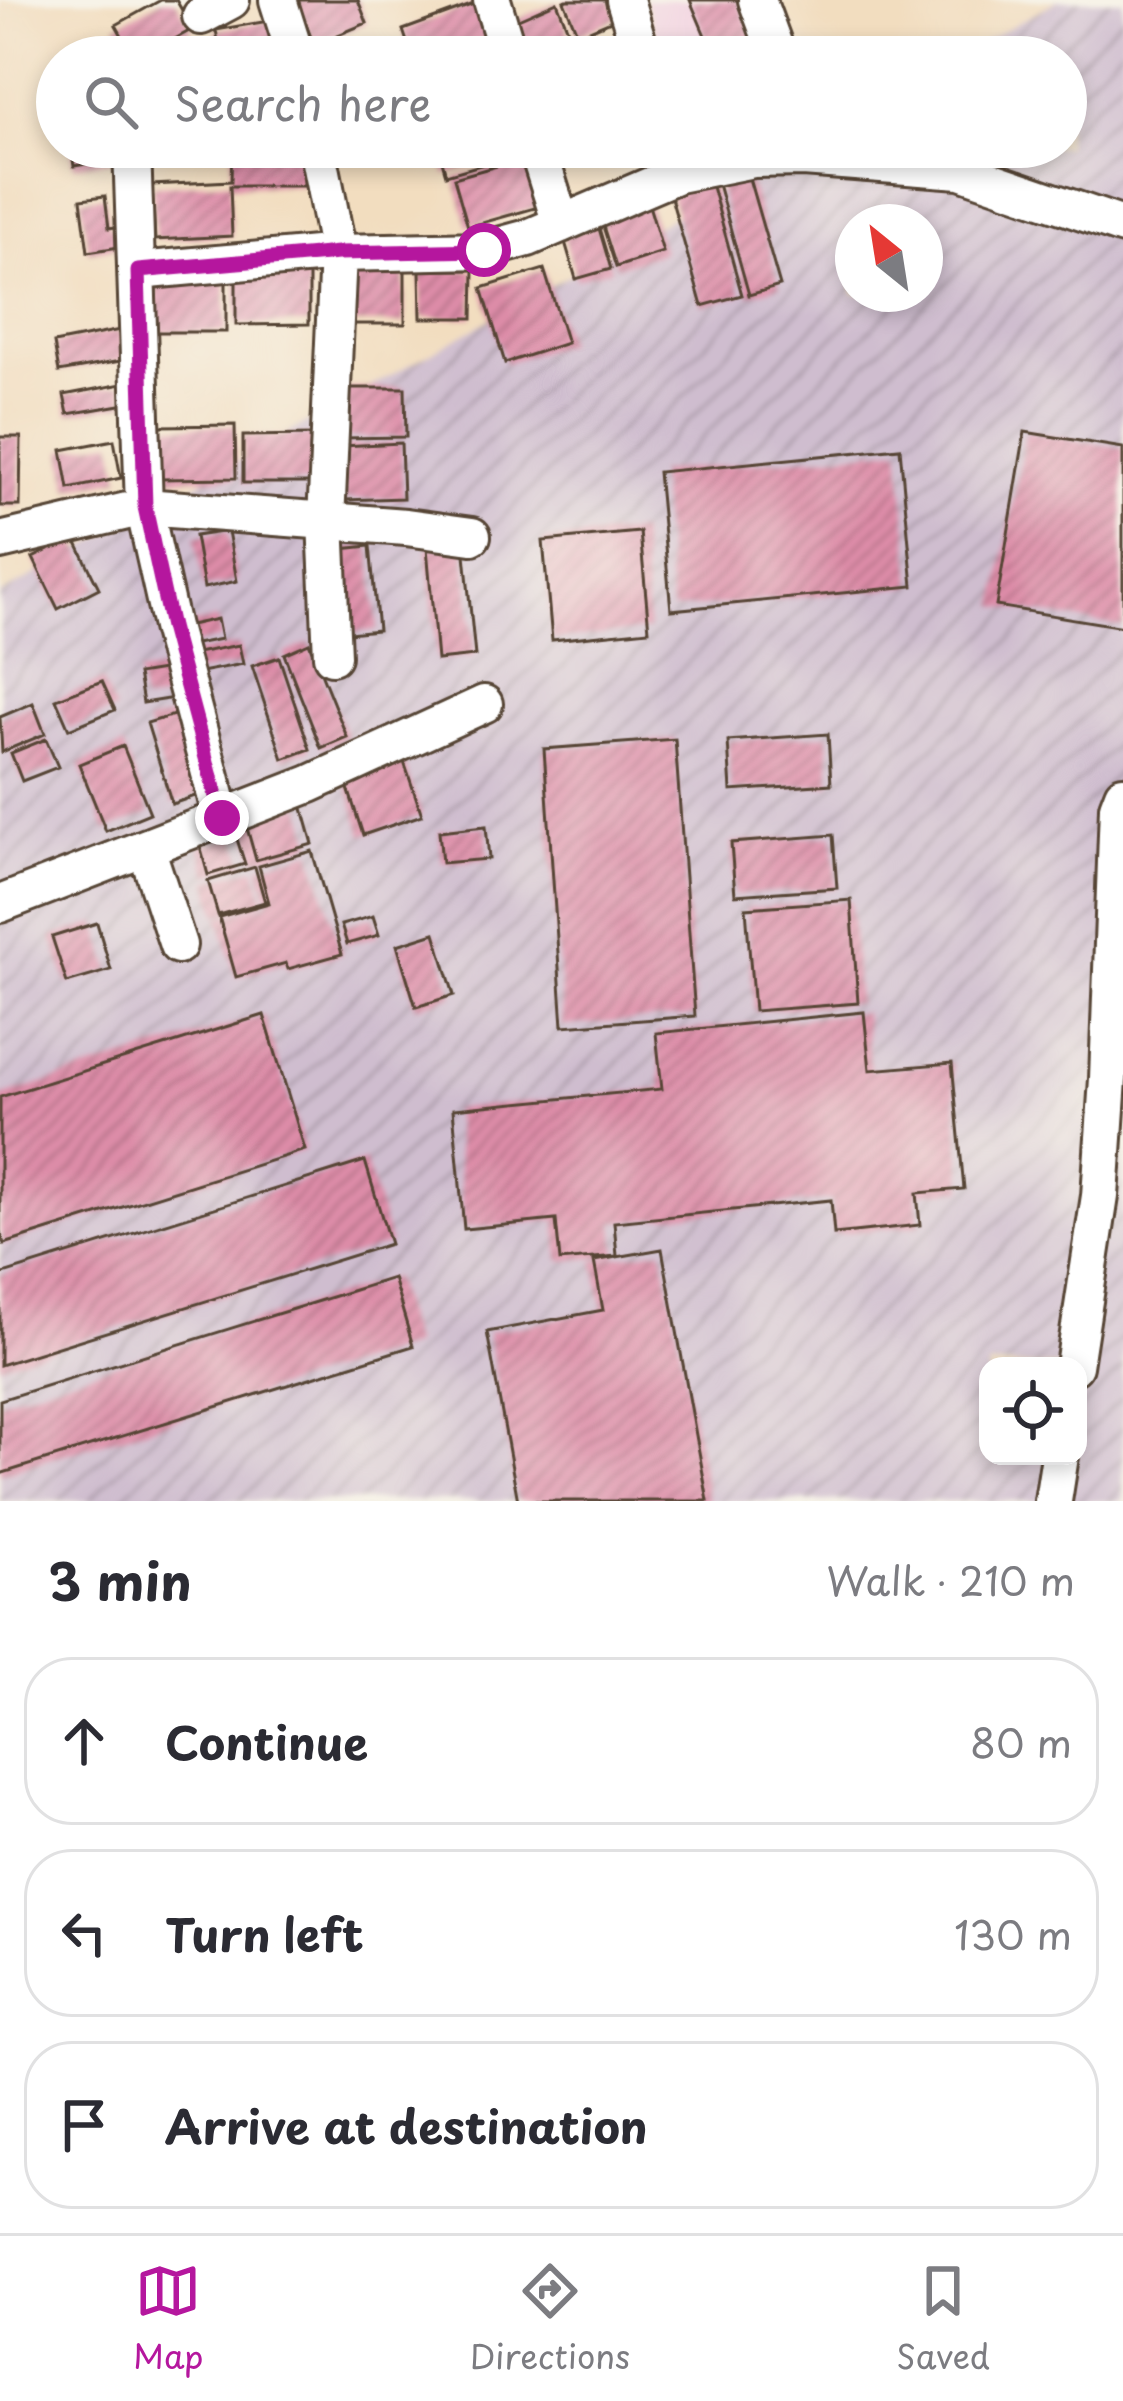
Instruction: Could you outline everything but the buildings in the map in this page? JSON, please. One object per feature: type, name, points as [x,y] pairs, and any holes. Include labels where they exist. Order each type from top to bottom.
[{"type":"street","points":[[278,0],[289,36]]},
{"type":"street","points":[[492,0],[503,36]]},
{"type":"street","points":[[625,0],[636,36]]},
{"type":"street","points":[[757,0],[770,36]]},
{"type":"street","points":[[134,168],[145,507],[171,627],[222,818]]},
{"type":"street","points":[[321,168],[338,253],[326,521],[332,656]]},
{"type":"street","points":[[544,168],[561,224]]},
{"type":"street","points":[[138,271],[338,253],[484,250],[561,224],[661,168]]},
{"type":"street","points":[[938,168],[959,170],[1123,226]]},
{"type":"street","points":[[0,541],[145,507],[472,536]]},
{"type":"street","points":[[0,904],[310,784],[484,704]]},
{"type":"street","points":[[1075,1357],[1100,1196],[1118,807],[1123,794]]},
{"type":"street","points":[[146,848],[178,945]]},
{"type":"street","points":[[1053,1501],[1059,1465]]},
{"type":"shaded area","points":[[645,0],[750,0],[762,36],[656,36]]},
{"type":"shaded area","points":[[1058,0],[1123,0],[1123,1501],[0,1501],[0,595],[760,168],[1087,168],[1087,36],[994,36]]},
{"type":"route","points":[[222,818],[171,627],[145,507],[138,271],[338,253],[484,250]]}]
